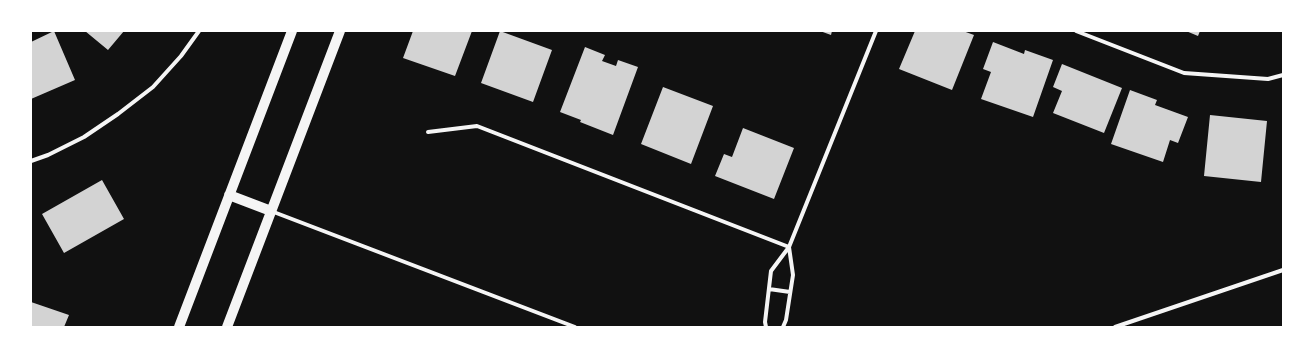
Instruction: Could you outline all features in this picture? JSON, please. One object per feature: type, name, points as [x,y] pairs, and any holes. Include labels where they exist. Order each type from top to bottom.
[{"type":"main road","points":[[178,327],[292,31]]},
{"type":"main road","points":[[227,327],[340,31]]},
{"type":"main road","points":[[229,195],[271,211]]},
{"type":"street","points":[[31,161],[48,155],[84,137],[118,114],[153,87],[181,56],[199,31]]},
{"type":"street","points":[[766,327],[765,322],[771,271],[789,247],[876,31]]},
{"type":"street","points":[[1076,31],[1184,73],[1268,79],[1283,75]]},
{"type":"street","points":[[428,132],[477,126],[789,247]]},
{"type":"street","points":[[271,211],[575,327]]},
{"type":"street","points":[[783,327],[786,320],[793,275],[789,247]]},
{"type":"street","points":[[1115,327],[1283,270]]},
{"type":"street","points":[[769,289],[790,292]]},
{"type":"building","points":[[54,31],[75,80],[31,99],[31,42]]},
{"type":"building","points":[[85,31],[124,31],[108,50]]},
{"type":"building","points":[[413,31],[472,31],[455,76],[403,58]]},
{"type":"building","points":[[500,31],[552,50],[533,102],[481,83]]},
{"type":"building","points":[[820,31],[832,31],[831,35]]},
{"type":"building","points":[[915,31],[963,31],[974,35],[952,90],[899,69]]},
{"type":"building","points":[[1186,31],[1200,31],[1198,36]]},
{"type":"building","points":[[993,42],[1024,54],[1025,50],[1053,60],[1033,117],[981,99],[991,72],[983,69]]},
{"type":"building","points":[[585,47],[605,55],[602,61],[616,66],[618,60],[638,67],[613,135],[580,122],[581,120],[560,112]]},
{"type":"building","points":[[1062,64],[1122,88],[1104,133],[1053,113],[1062,91],[1053,87]]},
{"type":"building","points":[[663,87],[713,106],[691,164],[641,144]]},
{"type":"building","points":[[1130,90],[1157,100],[1155,105],[1188,117],[1178,143],[1170,140],[1163,162],[1111,144]]},
{"type":"building","points":[[1210,115],[1267,121],[1261,182],[1204,176]]},
{"type":"building","points":[[743,128],[794,148],[774,199],[715,176],[724,154],[732,157]]},
{"type":"building","points":[[102,180],[124,219],[64,253],[42,214]]},
{"type":"building","points":[[31,302],[69,315],[64,327],[31,327]]}]
